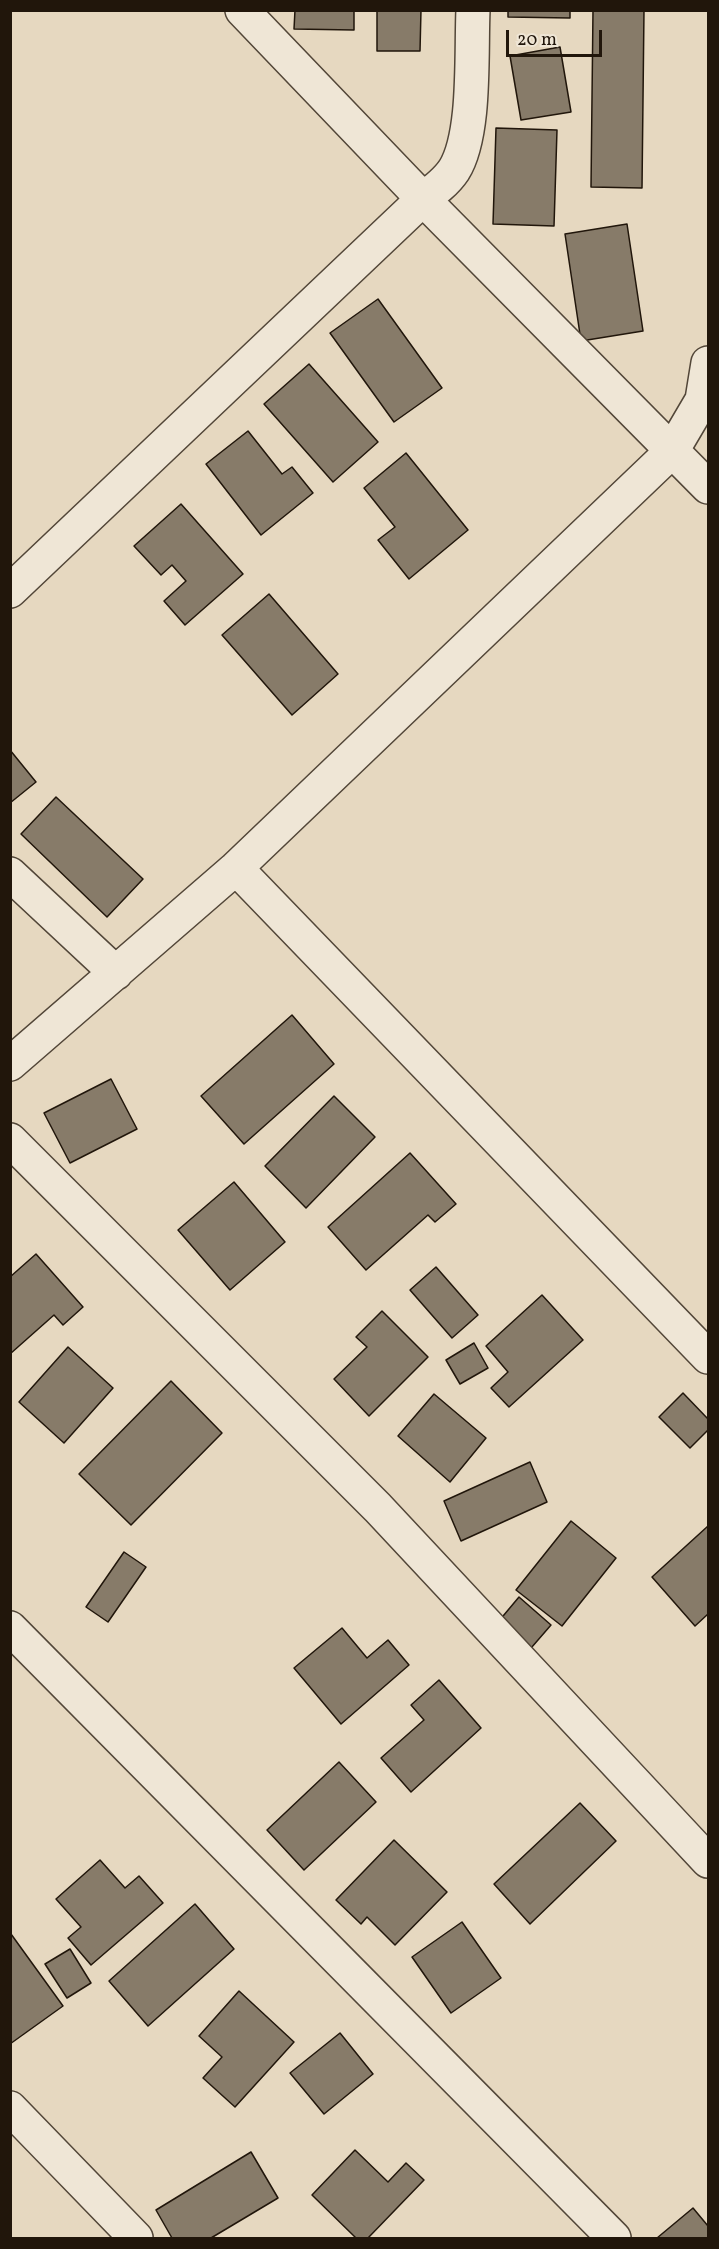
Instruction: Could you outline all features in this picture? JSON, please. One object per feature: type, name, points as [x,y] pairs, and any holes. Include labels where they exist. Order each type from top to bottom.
[{"type":"street","points":[[243,10],[423,199],[708,487]]},
{"type":"street","points":[[10,591],[423,199],[440,186],[453,171],[468,129],[473,10]]},
{"type":"street","points":[[10,1064],[236,868],[672,451],[702,400],[708,363]]},
{"type":"street","points":[[236,868],[708,1357]]},
{"type":"street","points":[[10,874],[116,973]]},
{"type":"street","points":[[10,1140],[378,1508],[708,1861]]},
{"type":"street","points":[[10,1628],[614,2238]]},
{"type":"street","points":[[10,2108],[136,2238]]},
{"type":"building","points":[[295,10],[354,10],[354,30],[294,29]]},
{"type":"building","points":[[377,10],[421,10],[420,51],[377,51]]},
{"type":"building","points":[[508,10],[570,10],[570,18],[508,17]]},
{"type":"building","points":[[593,10],[644,10],[642,188],[591,187]]},
{"type":"building","points":[[560,47],[571,112],[521,120],[510,56]]},
{"type":"building","points":[[496,128],[557,130],[554,226],[493,224]]},
{"type":"building","points":[[627,224],[643,331],[581,341],[565,234]]},
{"type":"building","points":[[378,299],[442,388],[394,422],[330,333]]},
{"type":"building","points":[[309,364],[378,442],[333,482],[264,404]]},
{"type":"building","points":[[248,431],[282,474],[292,467],[313,493],[261,535],[206,464]]},
{"type":"building","points":[[406,453],[468,530],[409,579],[378,540],[395,527],[364,488]]},
{"type":"building","points":[[181,504],[243,574],[185,625],[164,601],[186,581],[172,565],[161,575],[134,546]]},
{"type":"building","points":[[269,594],[338,674],[292,715],[222,635]]},
{"type":"building","points":[[10,750],[36,782],[10,803]]},
{"type":"building","points":[[56,797],[143,879],[107,917],[21,834]]},
{"type":"building","points":[[292,1015],[334,1064],[244,1144],[201,1096]]},
{"type":"building","points":[[111,1079],[137,1129],[70,1163],[44,1113]]},
{"type":"building","points":[[334,1096],[375,1137],[306,1208],[265,1166]]},
{"type":"building","points":[[410,1153],[456,1204],[435,1222],[428,1215],[366,1270],[328,1227]]},
{"type":"building","points":[[234,1182],[285,1242],[230,1290],[178,1230]]},
{"type":"building","points":[[36,1254],[83,1307],[63,1325],[54,1315],[10,1354],[10,1277]]},
{"type":"building","points":[[436,1267],[478,1315],[452,1338],[410,1290]]},
{"type":"building","points":[[542,1295],[583,1340],[509,1407],[491,1388],[508,1372],[486,1346]]},
{"type":"building","points":[[382,1311],[428,1357],[369,1416],[334,1379],[367,1347],[356,1337]]},
{"type":"building","points":[[474,1343],[488,1368],[460,1384],[446,1360]]},
{"type":"building","points":[[68,1347],[113,1388],[64,1443],[19,1402]]},
{"type":"building","points":[[171,1381],[222,1433],[131,1525],[79,1474]]},
{"type":"building","points":[[683,1393],[708,1419],[708,1430],[690,1448],[659,1417]]},
{"type":"building","points":[[434,1394],[486,1438],[450,1482],[398,1436]]},
{"type":"building","points":[[530,1462],[547,1502],[461,1541],[444,1501]]},
{"type":"building","points":[[571,1521],[616,1558],[562,1626],[516,1590]]},
{"type":"building","points":[[708,1526],[708,1614],[695,1626],[652,1577]]},
{"type":"building","points":[[124,1552],[146,1567],[108,1622],[86,1607]]},
{"type":"building","points":[[519,1597],[551,1625],[525,1655],[493,1628]]},
{"type":"building","points":[[342,1628],[367,1658],[388,1640],[409,1665],[341,1724],[294,1668]]},
{"type":"building","points":[[439,1680],[481,1728],[411,1792],[381,1758],[424,1720],[411,1705]]},
{"type":"building","points":[[339,1762],[376,1802],[304,1870],[267,1830]]},
{"type":"building","points":[[580,1803],[616,1841],[530,1924],[494,1884]]},
{"type":"building","points":[[394,1840],[447,1892],[395,1945],[367,1917],[361,1924],[336,1900]]},
{"type":"building","points":[[100,1860],[125,1888],[139,1876],[163,1903],[91,1965],[68,1938],[81,1927],[56,1899]]},
{"type":"building","points":[[195,1904],[234,1949],[148,2026],[109,1981]]},
{"type":"building","points":[[462,1922],[501,1978],[451,2013],[412,1957]]},
{"type":"building","points":[[10,1934],[63,2006],[10,2044]]},
{"type":"building","points":[[70,1949],[91,1983],[67,1998],[45,1964]]},
{"type":"building","points":[[239,1991],[294,2042],[235,2107],[203,2078],[222,2057],[199,2036]]},
{"type":"building","points":[[340,2033],[373,2074],[324,2114],[290,2073]]},
{"type":"building","points":[[355,2150],[388,2182],[406,2163],[424,2180],[368,2238],[356,2238],[312,2195]]},
{"type":"building","points":[[251,2152],[278,2198],[211,2238],[172,2238],[156,2210]]},
{"type":"building","points":[[693,2208],[708,2226],[708,2238],[657,2238]]}]
